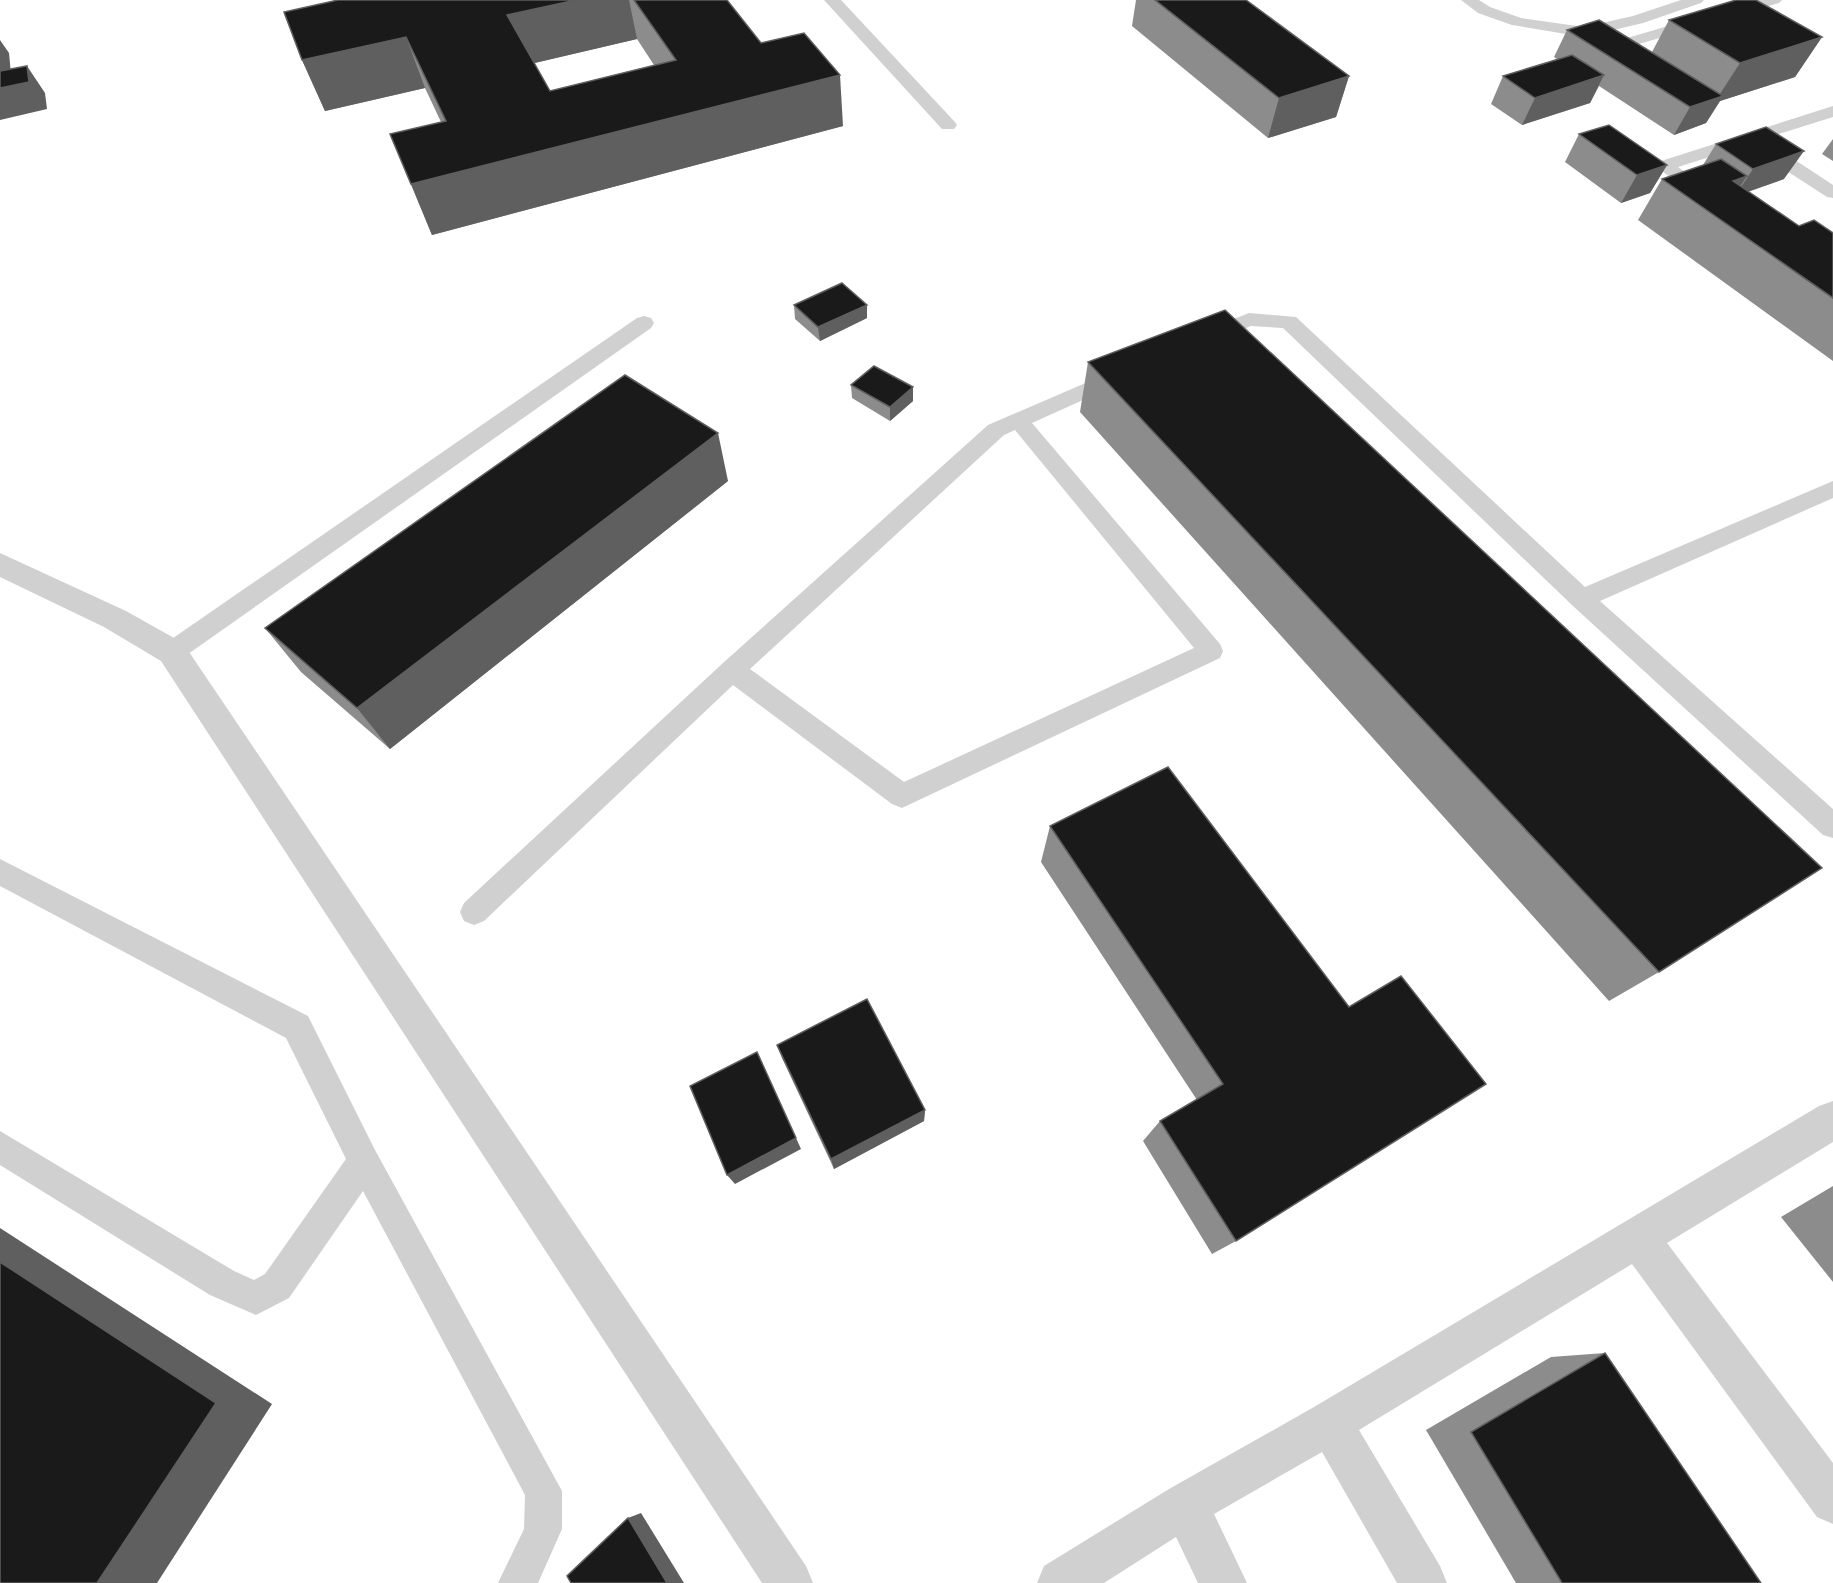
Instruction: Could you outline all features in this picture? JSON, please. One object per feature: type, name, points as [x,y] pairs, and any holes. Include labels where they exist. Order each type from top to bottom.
[{"type":"street","points":[[0,564],[116,619],[172,652],[789,1583]]},
{"type":"street","points":[[1060,1583],[1185,1505],[1330,1423],[1833,1120]]},
{"type":"street","points":[[1637,1236],[1833,1501]]},
{"type":"street","points":[[1330,1423],[1423,1583]]},
{"type":"street","points":[[1185,1505],[1222,1583]]},
{"type":"lane","points":[[832,0],[948,125]]},
{"type":"lane","points":[[1469,0],[1484,10],[1518,22],[1584,32],[1637,20],[1696,0]]},
{"type":"lane","points":[[1617,46],[1774,0]]},
{"type":"lane","points":[[1720,205],[1664,166],[1833,111]]},
{"type":"lane","points":[[1749,138],[1833,193]]},
{"type":"lane","points":[[1186,347],[1249,319],[1288,322],[1582,599],[1833,826]]},
{"type":"lane","points":[[172,652],[644,323]]},
{"type":"lane","points":[[474,912],[732,670],[996,430],[1144,365]]},
{"type":"lane","points":[[732,670],[902,796],[1211,651],[1018,420]]},
{"type":"lane","points":[[1582,599],[1833,489]]},
{"type":"lane","points":[[0,872],[297,1027],[364,1161],[543,1491],[546,1510],[543,1535],[517,1583]]},
{"type":"lane","points":[[0,1147],[222,1283],[256,1298],[277,1286],[364,1161]]},
{"type":"building","points":[[338,0],[576,0],[507,15],[550,91],[676,60],[634,0],[727,0],[761,43],[804,33],[840,75],[411,184],[390,134],[446,121],[406,37],[302,60],[284,12]]},
{"type":"building","points":[[1155,0],[1246,0],[1349,76],[1279,98]]},
{"type":"building","points":[[1736,0],[1756,0],[1822,37],[1740,63],[1669,20]]},
{"type":"building","points":[[1599,20],[1723,96],[1690,107],[1567,30]]},
{"type":"building","points":[[1572,55],[1604,75],[1535,98],[1503,76]]},
{"type":"building","points":[[27,66],[29,82],[0,88],[0,71]]},
{"type":"building","points":[[1609,125],[1667,165],[1637,175],[1579,134]]},
{"type":"building","points":[[1766,127],[1804,151],[1753,169],[1716,144]]},
{"type":"building","points":[[1721,159],[1747,176],[1733,181],[1799,226],[1814,220],[1833,233],[1833,298],[1662,179]]},
{"type":"building","points":[[842,283],[867,305],[818,327],[794,305]]},
{"type":"building","points":[[1225,310],[1822,868],[1659,972],[1088,362]]},
{"type":"building","points":[[874,366],[913,387],[890,407],[851,385]]},
{"type":"building","points":[[625,375],[718,433],[357,708],[265,628]]},
{"type":"building","points":[[1168,767],[1349,1007],[1401,976],[1486,1084],[1236,1241],[1160,1121],[1223,1084],[1050,826]]},
{"type":"building","points":[[867,999],[925,1110],[831,1159],[777,1045]]},
{"type":"building","points":[[757,1052],[796,1138],[727,1175],[690,1086]]},
{"type":"building","points":[[0,1262],[216,1403],[97,1583],[0,1583]]},
{"type":"building","points":[[1605,1353],[1761,1583],[1562,1583],[1471,1432]]},
{"type":"building","points":[[628,1518],[667,1583],[571,1583],[567,1576]]}]
